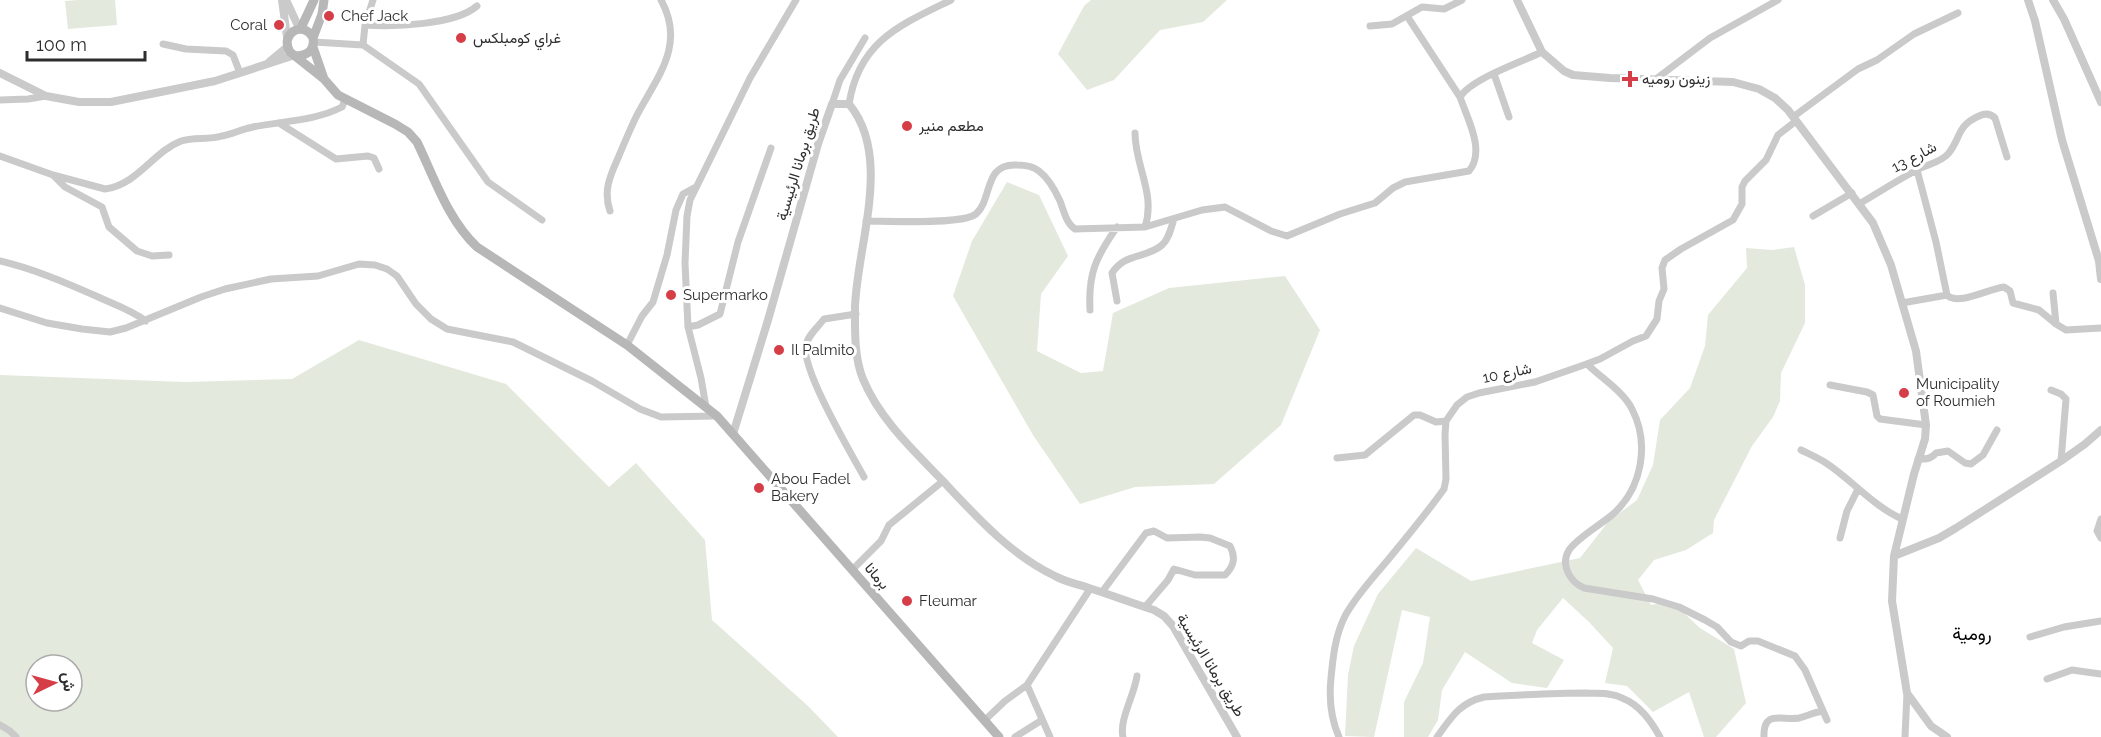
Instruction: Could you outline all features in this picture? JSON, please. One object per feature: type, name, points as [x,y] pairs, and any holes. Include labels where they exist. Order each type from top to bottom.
[{"type":"main road","points":[[300,28],[314,0]]},
{"type":"main road","points":[[296,55],[304,56],[310,52],[324,0]]},
{"type":"main road","points":[[324,79],[314,42],[308,31],[300,28],[292,31],[287,42],[296,55],[345,100],[395,124],[408,132],[417,142],[456,222],[477,247],[627,345],[717,416],[733,434]]},
{"type":"main road","name":"برمانا","points":[[733,434],[999,737]]},
{"type":"street","points":[[284,0],[300,28]]},
{"type":"street","points":[[266,64],[287,42],[284,0]]},
{"type":"street","points":[[363,45],[365,26],[373,0]]},
{"type":"street","points":[[610,211],[607,202],[607,188],[610,175],[636,117],[663,70],[669,53],[670,31],[661,0]]},
{"type":"street","points":[[706,407],[688,327],[685,264],[687,216],[694,188],[750,78],[796,0]]},
{"type":"street","points":[[849,104],[856,74],[873,49],[901,25],[951,0]]},
{"type":"street","points":[[1370,26],[1392,24],[1422,7],[1444,9],[1462,0]]},
{"type":"street","points":[[1517,0],[1542,52],[1564,71],[1573,75],[1733,82],[1751,86],[1774,98],[1795,119],[1852,193],[1879,233],[1916,351],[1926,425],[1925,439],[1894,556],[1892,601],[1907,693],[1905,737]]},
{"type":"street","points":[[1656,79],[1710,38],[1778,0]]},
{"type":"street","points":[[2053,0],[2064,19],[2101,102]]},
{"type":"street","points":[[2030,2],[2062,140],[2100,260],[2101,279]]},
{"type":"street","points":[[365,26],[400,26],[434,22],[471,11],[477,6]]},
{"type":"street","points":[[1795,119],[1858,69],[1884,56],[1914,34],[1958,13]]},
{"type":"street","points":[[866,221],[953,221],[968,218],[977,213],[991,179],[997,171],[1009,164],[1026,165],[1037,169],[1053,187],[1070,224],[1075,229],[1145,227],[1202,210],[1225,207],[1270,231],[1287,236],[1340,214],[1375,203],[1393,188],[1405,182],[1468,171],[1474,164],[1476,150],[1460,97],[1407,16]]},
{"type":"street","points":[[832,104],[840,80],[865,38]]},
{"type":"street","points":[[314,42],[363,45],[419,84],[488,182],[543,220]]},
{"type":"street","points":[[163,44],[186,49],[226,51],[232,55],[240,73]]},
{"type":"street","points":[[1460,97],[1467,88],[1542,52]]},
{"type":"street","points":[[0,100],[46,96],[79,102],[111,102],[215,81],[296,55]]},
{"type":"street","points":[[0,73],[46,96]]},
{"type":"street","points":[[1494,74],[1509,117]]},
{"type":"street","points":[[0,156],[53,175],[105,189],[113,188],[180,142],[223,136],[252,127],[324,114],[342,107],[345,100]]},
{"type":"street","name":"طريق برمانا الرئيسية","points":[[733,434],[818,144],[832,104],[849,104],[866,131],[871,159],[866,221],[860,256],[856,349],[862,378],[877,408],[943,481],[1014,551],[1056,577],[1145,607],[1164,616],[1173,626],[1237,737]]},
{"type":"street","name":"شارع 13","points":[[1859,204],[1917,170],[1944,158],[1963,127],[1972,118],[1984,113],[1991,114],[1995,118],[2007,157]]},
{"type":"street","name":"شارع 10","points":[[1446,421],[1456,405],[1467,397],[1535,382],[1587,364],[1646,336],[1657,319],[1659,301],[1664,289],[1662,268],[1665,260],[1733,220],[1742,204],[1742,187],[1745,181],[1766,160],[1778,135],[1795,119]]},
{"type":"street","points":[[279,123],[336,159],[368,156],[378,163],[379,169]]},
{"type":"street","points":[[1135,133],[1136,151],[1149,198],[1150,210],[1145,227]]},
{"type":"street","points":[[688,327],[698,325],[720,314],[738,242],[771,148]]},
{"type":"street","points":[[1917,170],[1947,295]]},
{"type":"street","points":[[53,175],[65,188],[102,207],[109,227],[138,251],[152,256],[169,255]]},
{"type":"street","points":[[627,345],[642,316],[653,302],[663,270],[676,210],[683,194],[694,188]]},
{"type":"street","points":[[1813,216],[1852,193]]},
{"type":"street","points":[[1116,301],[1112,273],[1117,265],[1163,244],[1174,219]]},
{"type":"street","points":[[1090,310],[1091,273],[1104,246],[1117,227]]},
{"type":"street","points":[[0,261],[64,282],[126,308],[146,321]]},
{"type":"street","points":[[0,308],[47,323],[106,332],[146,321],[225,289],[271,279],[318,276],[359,264],[375,265],[397,276],[416,304],[431,319],[447,329],[513,342],[592,381],[640,409],[661,417],[717,416]]},
{"type":"street","points":[[1902,303],[1947,295],[1954,299],[1964,299],[2004,287],[2010,291],[2013,303],[2039,310],[2066,330],[2101,328]]},
{"type":"street","points":[[2053,293],[2056,324]]},
{"type":"street","points":[[856,314],[824,319],[806,344],[806,357],[827,410],[864,477]]},
{"type":"street","points":[[1587,364],[1627,401],[1637,421],[1642,454],[1638,476],[1621,505],[1570,548],[1566,564],[1570,577],[1584,588],[1653,599],[1679,607],[1717,627],[1735,644],[1741,646],[1749,641],[1758,641],[1791,654],[1803,665],[1827,720]]},
{"type":"street","points":[[1830,385],[1873,395],[1877,416],[1880,419],[1926,425]]},
{"type":"street","points":[[2051,390],[2066,399],[2061,461]]},
{"type":"street","points":[[1337,458],[1365,455],[1414,415],[1420,415],[1436,422],[1446,421],[1444,489],[1369,582],[1345,617],[1339,632],[1333,650],[1330,689],[1333,721],[1339,737]]},
{"type":"street","points":[[1918,459],[1928,459],[1936,453],[1948,451],[1965,463],[1971,464],[1983,456],[1996,430]]},
{"type":"street","points":[[1894,556],[1939,538],[1956,528],[2061,461],[2101,430]]},
{"type":"street","points":[[1801,450],[1825,462],[1888,512],[1902,519]]},
{"type":"street","points":[[852,570],[881,541],[889,525],[943,481]]},
{"type":"street","points":[[1840,538],[1847,511],[1858,489]]},
{"type":"street","points":[[2101,519],[2097,531],[2101,538]]},
{"type":"street","points":[[1102,592],[1146,533],[1154,531],[1167,538],[1200,537],[1230,546],[1235,555],[1231,569],[1225,575],[1195,575],[1174,568],[1168,580],[1145,607]]},
{"type":"street","points":[[985,720],[1005,700],[1027,686],[1090,589]]},
{"type":"street","points":[[2030,637],[2064,627],[2101,621]]},
{"type":"street","points":[[2047,679],[2072,670],[2101,674]]},
{"type":"street","points":[[1123,737],[1122,722],[1134,693],[1137,676]]},
{"type":"street","points":[[1027,686],[1050,737]]},
{"type":"street","points":[[1437,737],[1461,706],[1473,699],[1560,693],[1608,694],[1621,697],[1634,704],[1652,723],[1660,737]]},
{"type":"street","points":[[1907,693],[1931,726],[1947,737]]},
{"type":"street","points":[[1764,737],[1764,728],[1771,719],[1801,717],[1823,711]]},
{"type":"street","points":[[1015,737],[1042,720]]},
{"type":"street","points":[[0,725],[16,737]]},
{"type":"shaded area","points":[[115,0],[117,25],[68,29],[65,1]]},
{"type":"shaded area","points":[[1091,0],[1227,0],[1203,22],[1160,30],[1114,80],[1087,90],[1058,54],[1084,6]]},
{"type":"shaded area","points":[[1007,182],[1039,195],[1068,256],[1041,294],[1037,351],[1081,373],[1103,371],[1113,313],[1169,288],[1285,276],[1320,330],[1281,425],[1214,484],[1135,487],[1080,504],[1033,435],[953,296],[972,241]]},
{"type":"shaded area","points":[[1794,247],[1805,285],[1805,323],[1781,373],[1780,401],[1773,417],[1752,446],[1714,520],[1713,533],[1686,550],[1654,560],[1638,580],[1651,605],[1671,601],[1700,628],[1734,649],[1746,703],[1716,737],[1704,737],[1689,692],[1653,712],[1627,686],[1605,683],[1613,648],[1563,598],[1537,630],[1532,643],[1564,660],[1547,688],[1512,683],[1465,652],[1442,690],[1438,720],[1428,737],[1404,737],[1404,702],[1423,663],[1430,617],[1402,610],[1374,737],[1345,736],[1348,675],[1354,646],[1378,594],[1416,548],[1471,581],[1580,558],[1608,522],[1637,500],[1653,465],[1660,420],[1690,388],[1705,346],[1708,315],[1747,268],[1746,248],[1772,250]]},
{"type":"shaded area","points":[[359,340],[506,384],[609,487],[636,463],[705,540],[712,620],[808,706],[838,737],[0,737],[0,375],[185,382],[292,379]]},
{"type":"place","name":"Chef Jack","points":[[329,16]]},
{"type":"place","name":"Coral","points":[[279,25]]},
{"type":"place","name":"غراي كومبلكس","points":[[461,38]]},
{"type":"place","name":"زينون روميه","points":[[1630,79]]},
{"type":"place","name":"مطعم منير","points":[[907,126]]},
{"type":"place","name":"Supermarko","points":[[671,295]]},
{"type":"place","name":"Il Palmito","points":[[779,350]]},
{"type":"place","name":"Municipality of Roumieh","points":[[1904,393]]},
{"type":"place","name":"Abou Fadel Bakery","points":[[759,488]]},
{"type":"place","name":"Fleumar","points":[[907,601]]},
{"type":"district","name":"رومية","points":[[1972,633]]}]
